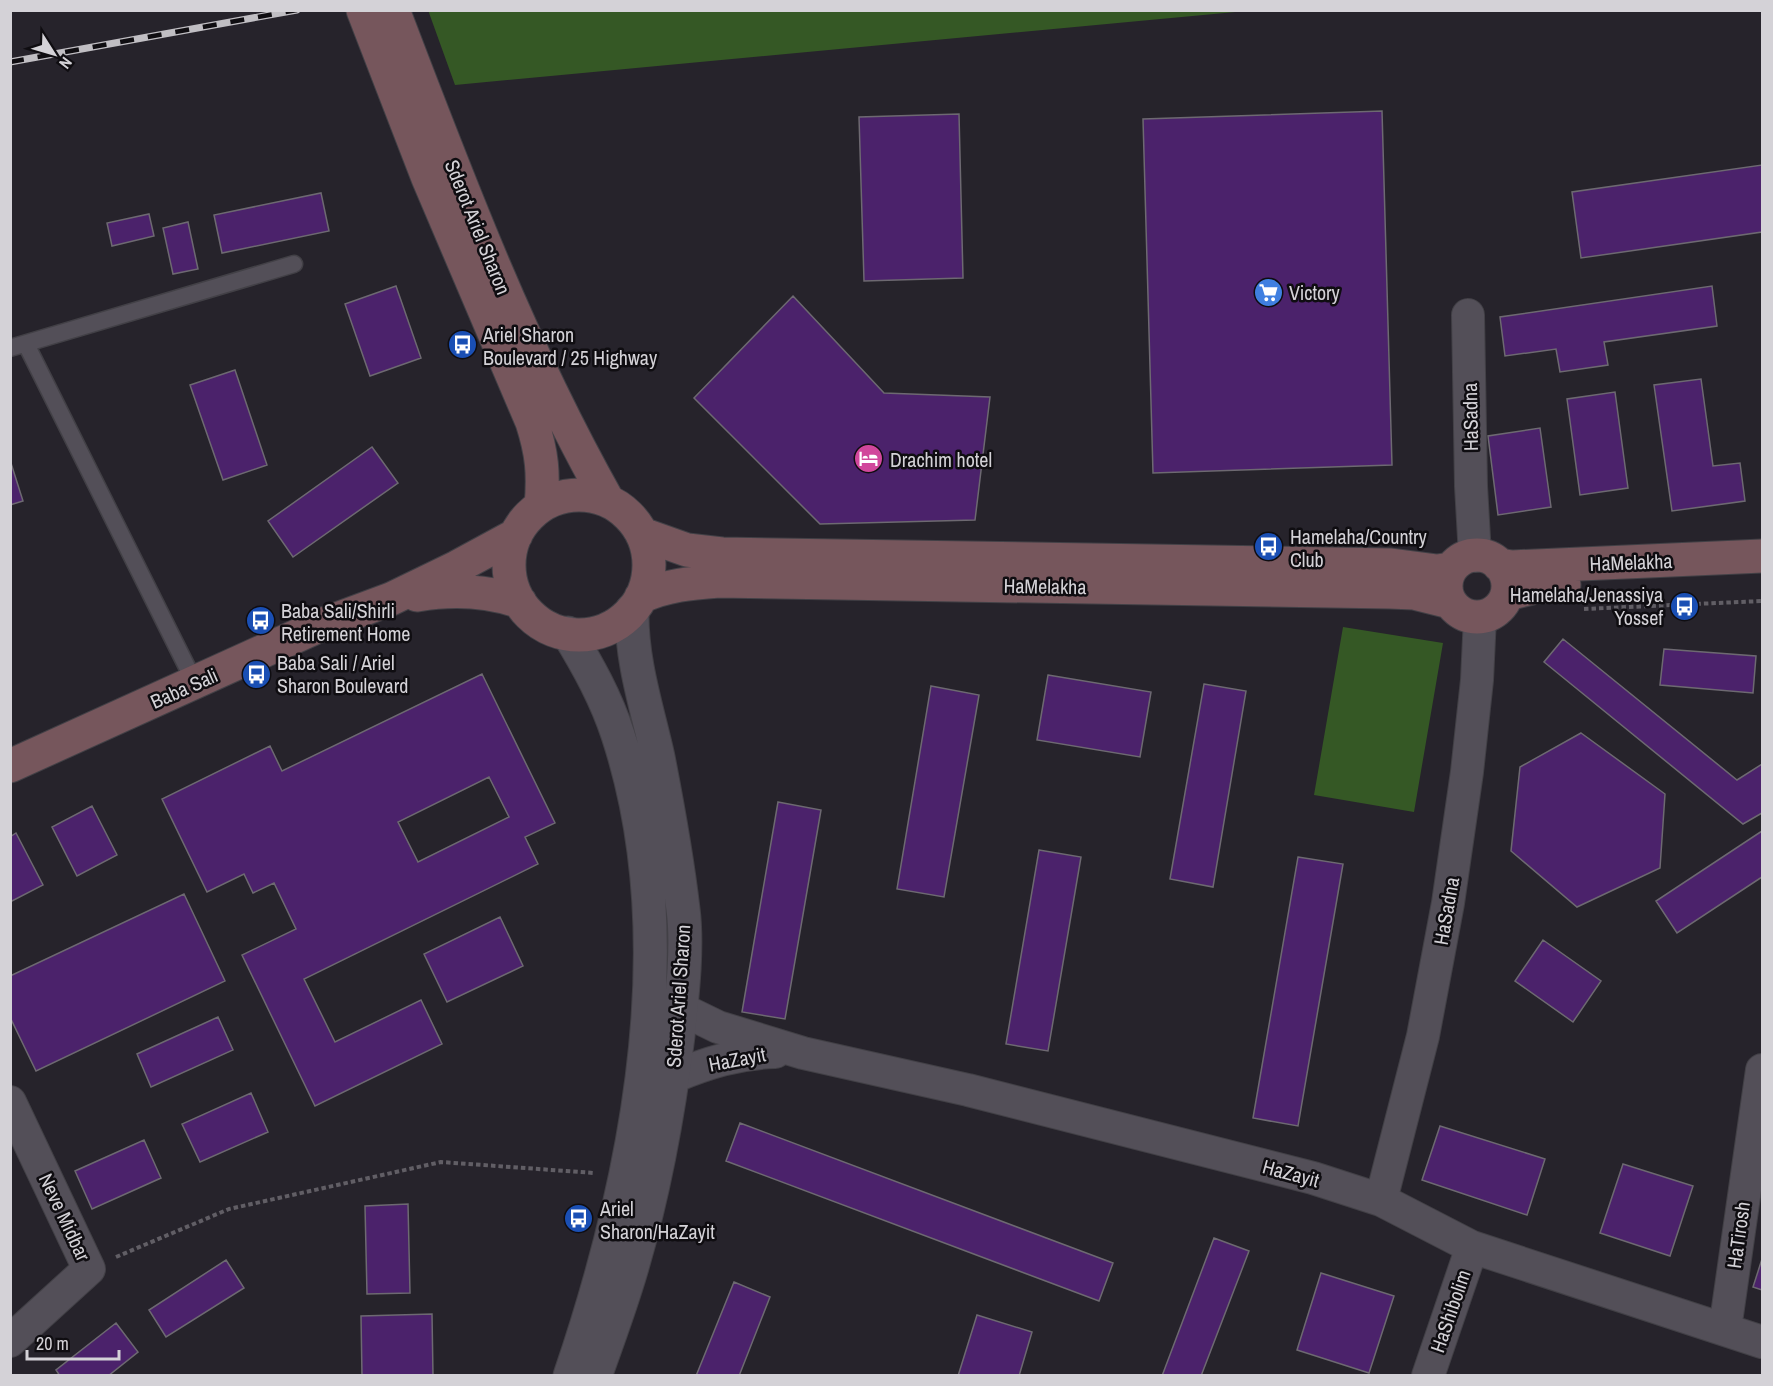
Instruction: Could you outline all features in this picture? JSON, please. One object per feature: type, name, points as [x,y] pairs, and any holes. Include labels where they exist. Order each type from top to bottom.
[{"type":"main road","name":"Sderot Ariel Sharon","points":[[363,10],[399,66],[565,423],[608,501]]},
{"type":"main road","name":"Sderot Ariel Sharon","points":[[393,10],[399,66],[472,285],[532,422],[541,449],[543,468],[541,506]]},
{"type":"main road","points":[[588,495],[608,501],[626,513],[642,534],[649,560],[647,582],[636,603],[608,628],[588,634],[568,633],[548,627],[538,621],[520,602],[513,587],[509,566],[516,535],[529,517],[541,506],[555,499],[588,495]]},
{"type":"main road","name":"HaMelakha","points":[[642,534],[687,550],[722,554],[1391,565],[1437,571],[1483,571],[1512,567],[1762,556]]},
{"type":"main road","name":"Baba Sali","points":[[10,766],[321,625],[391,599],[516,535]]},
{"type":"main road","points":[[1450,602],[1446,586],[1483,571],[1501,606],[1480,617]]},
{"type":"main road","name":"HaMelakha","points":[[1483,571],[1536,587],[1762,577]]},
{"type":"main road","name":"HaMelakha","points":[[636,603],[655,590],[719,581],[1390,591],[1414,593],[1450,602],[1465,615],[1480,617]]},
{"type":"main road","name":"Baba Sali","points":[[391,599],[455,590],[482,592],[520,602]]},
{"type":"street","name":"HaSadna","points":[[1468,315],[1471,486],[1483,571]]},
{"type":"street","name":"Sderot Ariel Sharon","points":[[595,1376],[629,1278],[643,1227],[663,1139],[681,1009],[684,913],[668,811],[634,652],[636,603]]},
{"type":"street","name":"HaSadna","points":[[1381,1200],[1423,1036],[1448,903],[1467,772],[1477,680],[1480,617]]},
{"type":"street","name":"Sderot Ariel Sharon","points":[[568,633],[590,669],[603,697],[618,733],[628,770],[641,832],[649,898],[650,960],[646,1036],[639,1104],[612,1234],[570,1376]]},
{"type":"street","name":"HaZayit","points":[[681,1009],[726,1030],[803,1053],[980,1093],[1313,1178],[1381,1200],[1472,1247],[1762,1342]]},
{"type":"street","name":"HaZayit","points":[[673,1077],[722,1058],[747,1053],[803,1053]]},
{"type":"street","name":"HaTirosh","points":[[1725,1329],[1762,1070]]},
{"type":"street","name":"Neve Midbar","points":[[10,1102],[89,1269],[10,1341]]},
{"type":"street","name":"HaShibolim","points":[[1428,1376],[1472,1247]]},
{"type":"lane","points":[[195,683],[18,346],[294,264]]},
{"type":"path","points":[[89,1269],[229,1209],[441,1162],[625,1175]]},
{"type":"green space","points":[[428,10],[1246,10],[1246,11],[455,85]]},
{"type":"green space","points":[[1343,627],[1443,643],[1414,812],[1314,795]]},
{"type":"building","name":"Victory","points":[[1382,111],[1392,465],[1153,473],[1143,119]]},
{"type":"building","points":[[959,114],[963,278],[864,281],[859,117]]},
{"type":"building","points":[[1762,165],[1762,232],[1581,258],[1572,192]]},
{"type":"building","points":[[321,193],[329,231],[222,253],[214,215]]},
{"type":"building","points":[[149,214],[154,236],[112,246],[107,223]]},
{"type":"building","points":[[188,222],[198,269],[173,274],[163,228]]},
{"type":"building","points":[[396,286],[421,358],[370,376],[345,304]]},
{"type":"building","points":[[1712,286],[1717,326],[1604,342],[1608,365],[1560,372],[1556,349],[1505,356],[1500,317]]},
{"type":"building","name":"Drachim hotel","points":[[793,296],[884,393],[990,397],[975,520],[820,524],[694,398]]},
{"type":"building","points":[[235,370],[267,465],[223,480],[190,385]]},
{"type":"building","points":[[1701,379],[1713,466],[1740,463],[1745,501],[1672,511],[1654,385]]},
{"type":"building","points":[[1615,392],[1628,488],[1580,495],[1567,399]]},
{"type":"building","points":[[1540,428],[1551,507],[1498,515],[1488,436]]},
{"type":"building","points":[[372,447],[398,483],[293,557],[268,521]]},
{"type":"building","points":[[10,460],[23,501],[10,505]]},
{"type":"building","points":[[1563,639],[1737,780],[1762,764],[1762,813],[1743,824],[1544,662]]},
{"type":"building","points":[[1664,649],[1756,656],[1753,693],[1660,685]]},
{"type":"building","points":[[482,674],[555,823],[525,837],[538,864],[304,979],[335,1042],[421,1000],[442,1044],[315,1106],[242,955],[296,929],[274,883],[253,893],[244,874],[207,892],[162,799],[270,746],[282,771]],"holes":[[[489,777],[509,817],[418,862],[398,822]]]},
{"type":"building","points":[[1048,675],[1151,692],[1140,757],[1037,740]]},
{"type":"building","points":[[1204,684],[1246,691],[1213,887],[1170,879]]},
{"type":"building","points":[[931,686],[979,695],[944,897],[897,889]]},
{"type":"building","points":[[1581,733],[1665,794],[1660,868],[1577,907],[1511,851],[1520,767]]},
{"type":"building","points":[[778,802],[821,810],[785,1019],[742,1012]]},
{"type":"building","points":[[92,806],[117,855],[77,876],[52,827]]},
{"type":"building","points":[[1762,831],[1762,877],[1677,933],[1656,901]]},
{"type":"building","points":[[16,833],[43,885],[10,902],[10,837]]},
{"type":"building","points":[[1039,850],[1081,857],[1048,1051],[1006,1044]]},
{"type":"building","points":[[1298,857],[1343,864],[1298,1126],[1253,1118]]},
{"type":"building","points":[[184,894],[225,981],[36,1071],[10,1017],[10,976]]},
{"type":"building","points":[[500,917],[523,966],[447,1002],[424,954]]},
{"type":"building","points":[[1543,940],[1601,981],[1573,1022],[1515,981]]},
{"type":"building","points":[[218,1017],[233,1050],[151,1087],[137,1054]]},
{"type":"building","points":[[251,1093],[268,1132],[200,1162],[182,1124]]},
{"type":"building","points":[[740,1123],[1113,1263],[1099,1301],[726,1161]]},
{"type":"building","points":[[1440,1126],[1545,1159],[1527,1215],[1422,1180]]},
{"type":"building","points":[[144,1140],[161,1178],[92,1209],[75,1171]]},
{"type":"building","points":[[1623,1164],[1693,1186],[1670,1256],[1600,1233]]},
{"type":"building","points":[[408,1204],[410,1293],[367,1294],[365,1206]]},
{"type":"building","points":[[1214,1238],[1249,1251],[1201,1376],[1162,1376]]},
{"type":"building","points":[[1762,1259],[1762,1290],[1753,1287]]},
{"type":"building","points":[[226,1260],[244,1288],[166,1337],[149,1310]]},
{"type":"building","points":[[1321,1273],[1394,1296],[1369,1373],[1297,1350]]},
{"type":"building","points":[[734,1282],[770,1297],[739,1376],[696,1376]]},
{"type":"building","points":[[432,1314],[433,1376],[362,1376],[361,1316]]},
{"type":"building","points":[[977,1315],[1032,1332],[1019,1376],[958,1376]]},
{"type":"building","points":[[116,1323],[138,1352],[108,1376],[60,1376],[56,1370]]},
{"type":"railway","points":[[10,62],[297,10]]},
{"type":"place","name":"Victory","points":[[1268,292]]},
{"type":"place","name":"Ariel Sharon Boulevard / 25 Highway","points":[[462,345]]},
{"type":"place","name":"Drachim hotel","points":[[869,459]]},
{"type":"place","name":"Hamelaha/Country Club","points":[[1269,547]]},
{"type":"place","name":"Hamelaha/Jenassiya Yossef","points":[[1684,606]]},
{"type":"place","name":"Baba Sali/Shirli Retirement Home","points":[[260,621]]},
{"type":"place","name":"Baba Sali / Ariel Sharon Boulevard","points":[[256,674]]},
{"type":"place","name":"Ariel Sharon/HaZayit","points":[[579,1219]]}]
